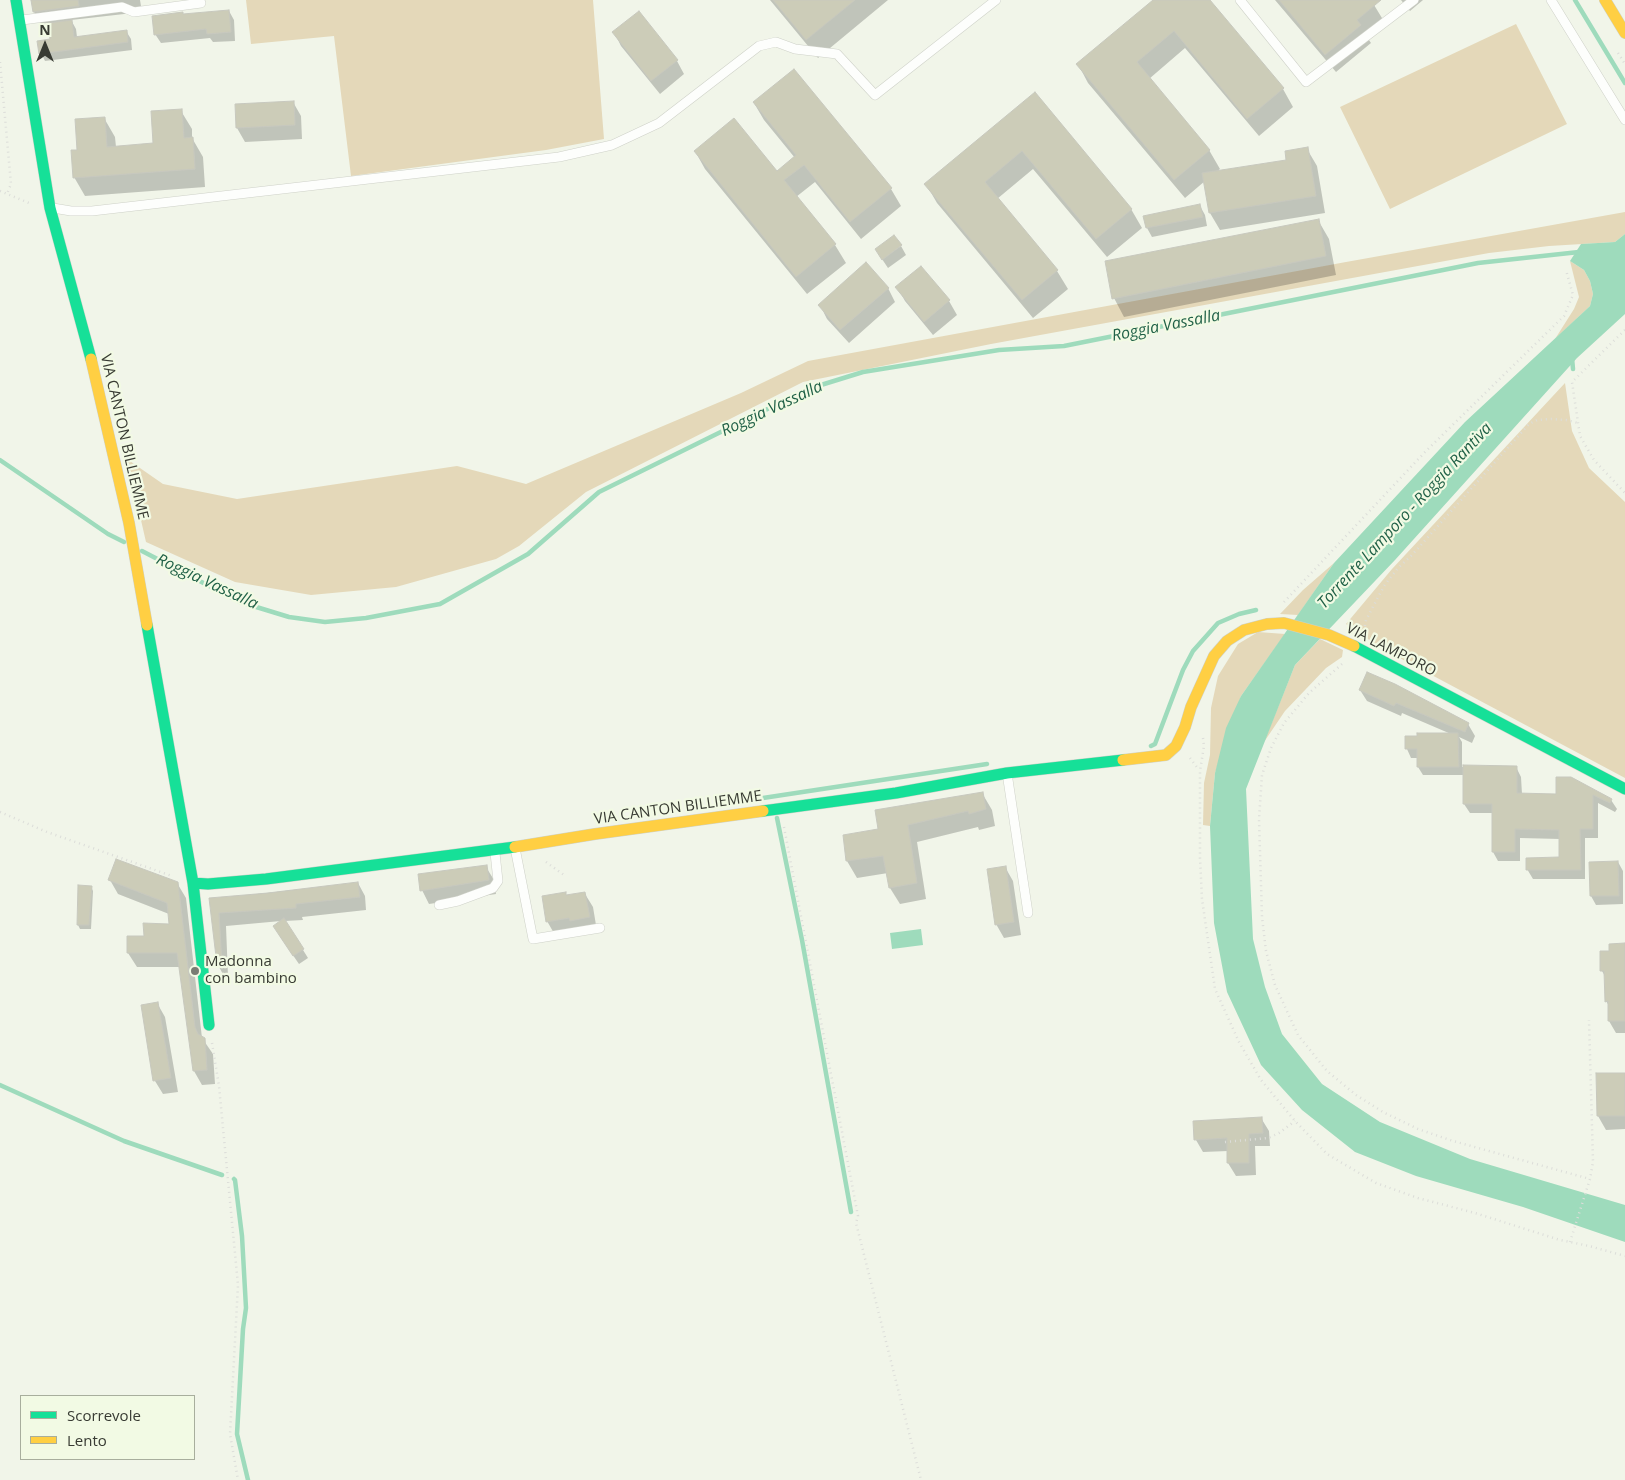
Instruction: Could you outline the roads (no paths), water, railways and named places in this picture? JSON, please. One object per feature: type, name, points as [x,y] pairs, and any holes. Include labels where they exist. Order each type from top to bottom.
[{"type":"street","name":"VIA CANTON BILLIEMME","points":[[16,0],[50,208],[88,344],[129,523],[194,883],[209,1025]]},
{"type":"street","points":[[1605,0],[1625,33]]},
{"type":"street","name":"VIA LAMPORO","points":[[1166,756],[1176,746],[1186,727],[1191,707],[1214,656],[1228,641],[1244,630],[1267,624],[1284,623],[1330,635],[1344,641],[1625,789]]},
{"type":"street","name":"VIA CANTON BILLIEMME","points":[[194,883],[208,884],[266,879],[515,848],[595,834],[896,793],[1007,773],[1166,756]]},
{"type":"lane","points":[[50,208],[92,211],[559,157],[612,145],[659,123],[759,46],[776,42],[795,49],[837,54],[875,94],[996,0]]},
{"type":"lane","points":[[1240,0],[1306,82],[1414,0]]},
{"type":"lane","points":[[1551,0],[1625,120]]},
{"type":"lane","points":[[19,21],[122,7],[134,12],[201,3]]},
{"type":"lane","points":[[1007,773],[1028,913]]},
{"type":"lane","points":[[515,848],[533,939],[600,928]]},
{"type":"lane","points":[[439,905],[493,888],[498,881],[494,850]]},
{"type":"water","name":"Torrente Lamporo - Roggia Rantiva","points":[[1625,234],[1625,314],[1577,358],[1395,560],[1295,665],[1246,789],[1253,939],[1265,987],[1282,1034],[1322,1084],[1380,1122],[1470,1159],[1625,1205],[1625,1242],[1523,1207],[1416,1176],[1355,1152],[1302,1110],[1261,1065],[1227,992],[1214,923],[1210,826],[1215,773],[1226,728],[1241,696],[1334,563],[1465,422],[1590,306],[1593,294],[1590,281],[1584,270],[1570,261],[1581,244],[1615,242]]},
{"type":"water","points":[[921,929],[923,945],[892,949],[890,933]]},
{"type":"waterway","points":[[1575,0],[1625,83]]},
{"type":"waterway","name":"Roggia Vassalla","points":[[142,551],[240,602],[289,617],[325,622],[366,618],[440,604],[528,554],[599,492],[808,389],[863,372],[999,350],[1064,346],[1478,263],[1579,252]]},
{"type":"waterway","points":[[1572,358],[1573,369]]},
{"type":"waterway","name":"Roggia Vassalla","points":[[0,460],[108,534],[124,542]]},
{"type":"waterway","points":[[1151,746],[1155,744],[1183,670],[1193,651],[1218,623],[1239,614],[1256,610]]},
{"type":"waterway","points":[[730,803],[987,764]]},
{"type":"waterway","points":[[777,818],[802,940],[851,1212]]},
{"type":"waterway","points":[[0,1085],[124,1141],[222,1175]]},
{"type":"waterway","points":[[234,1179],[242,1236],[246,1308],[237,1434],[248,1480]]},
{"type":"place","name":"Madonna con bambino","points":[[195,971]]}]
